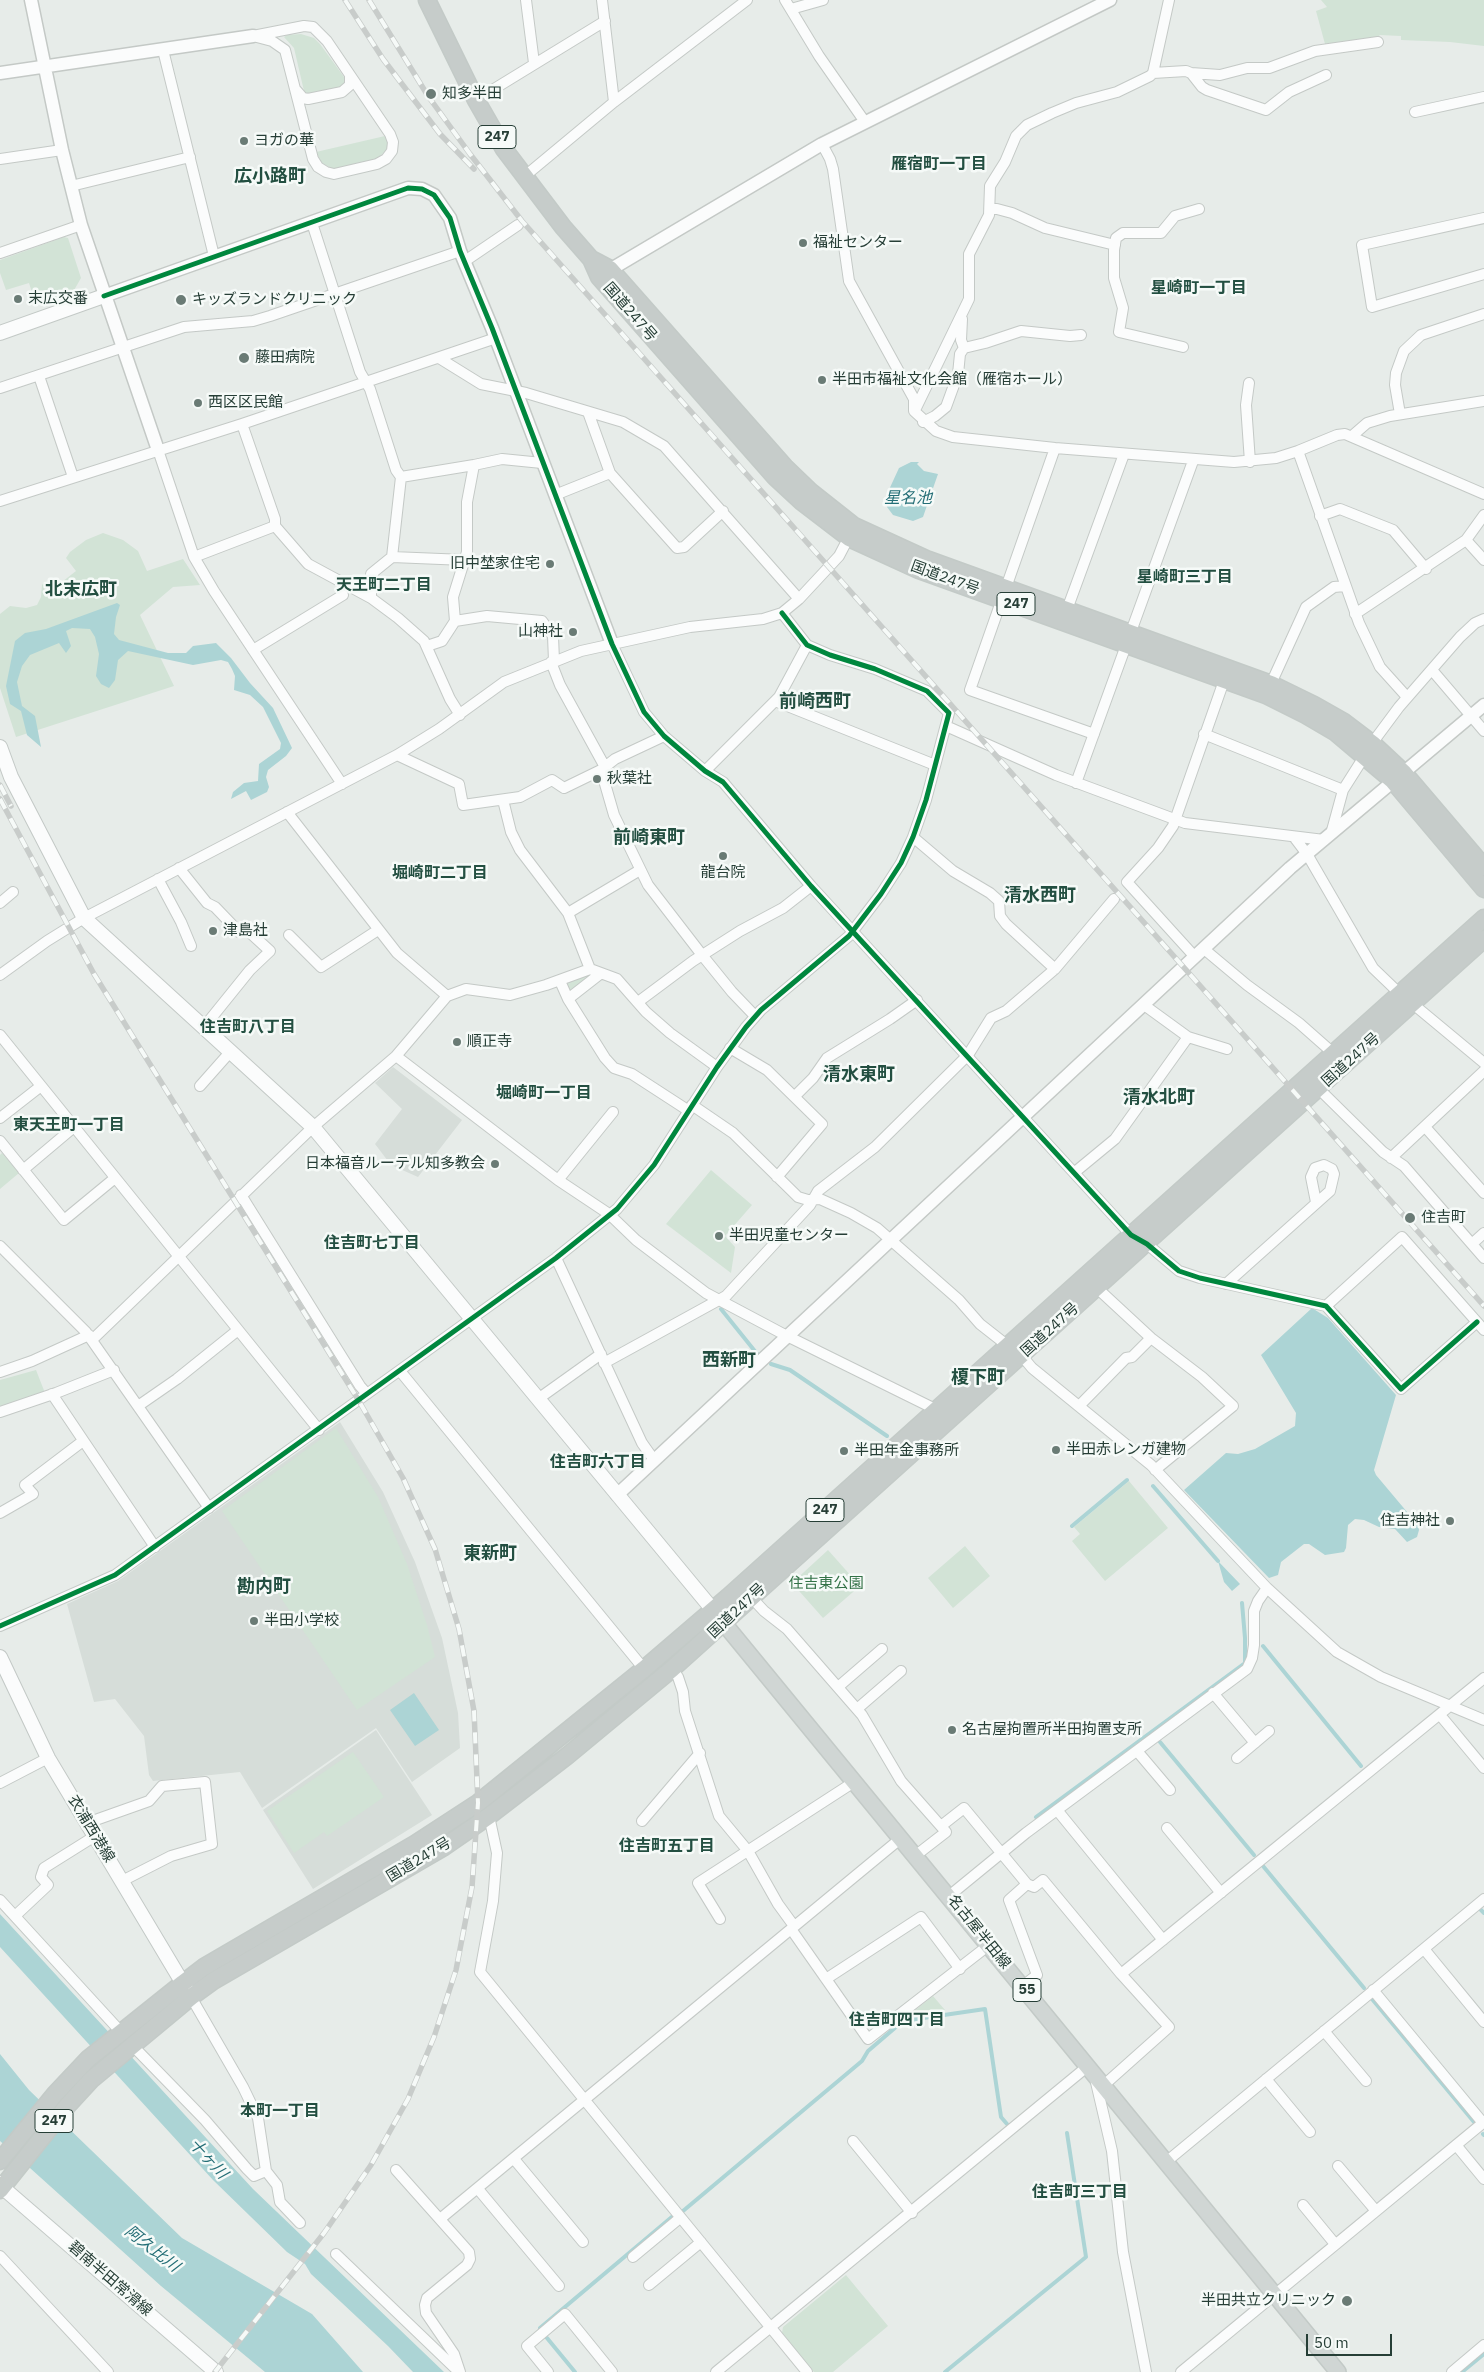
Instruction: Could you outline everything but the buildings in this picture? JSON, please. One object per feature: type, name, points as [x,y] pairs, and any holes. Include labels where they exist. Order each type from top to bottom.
[{"type":"highway","name":"国道247号","points":[[427,0],[476,100],[504,149],[524,176],[591,259],[775,477],[802,502],[919,570],[1004,593],[1268,690],[1335,732],[1369,750],[1398,777],[1484,867]]},
{"type":"highway","name":"国道247号","points":[[1398,777],[1484,889]]},
{"type":"highway","name":"国道247号","points":[[1,2187],[95,2076],[130,2046],[187,1990],[204,1967],[415,1844],[478,1803],[644,1669],[937,1410],[1484,918]]},
{"type":"highway","name":"国道247号","points":[[3,2156],[84,2063],[118,2033],[187,1990],[212,1981],[444,1847],[489,1816],[567,1756],[672,1669],[1147,1244],[1484,939]]},
{"type":"main road","points":[[0,333],[104,296]]},
{"type":"main road","points":[[0,748],[11,777],[84,918],[313,1127],[712,1610]]},
{"type":"main road","name":"名古屋半田線","points":[[712,1610],[1023,1986],[1338,2372]]},
{"type":"main road","name":"衣浦西港線","points":[[0,1657],[48,1758],[187,1990]]},
{"type":"main road","name":"碧南半田常滑線","points":[[1,2187],[216,2372]]},
{"type":"street","points":[[31,0],[62,150],[81,225],[194,557],[214,591],[342,784]]},
{"type":"street","points":[[526,0],[534,63]]},
{"type":"street","points":[[602,0],[614,102]]},
{"type":"street","points":[[823,0],[788,4],[818,56],[865,122]]},
{"type":"street","points":[[604,273],[822,144],[1110,0]]},
{"type":"street","points":[[1153,73],[1169,0]]},
{"type":"street","points":[[524,176],[614,102],[743,1]]},
{"type":"street","points":[[476,100],[605,21]]},
{"type":"street","points":[[0,73],[253,36],[294,27],[313,28],[327,41],[390,134],[393,142],[392,151],[386,159],[377,164],[334,174],[318,167],[313,159],[285,50],[272,41],[253,36]]},
{"type":"street","points":[[914,411],[969,299],[969,254],[982,230],[990,209],[990,186],[1005,162],[1016,136],[1027,125],[1076,103],[1116,92],[1153,73],[1176,70],[1220,75],[1247,68],[1269,68],[1315,51],[1378,42]]},
{"type":"street","points":[[163,50],[214,256]]},
{"type":"street","points":[[1191,73],[1202,87],[1207,90],[1266,110],[1289,92],[1326,75]]},
{"type":"street","points":[[296,90],[303,98],[308,99],[342,92],[350,86],[350,75]]},
{"type":"street","points":[[1415,112],[1484,97]]},
{"type":"street","points":[[822,144],[833,169],[849,281],[914,399],[914,411],[923,422],[936,431],[953,437],[1055,448],[1193,461],[1250,462],[1298,452],[1336,435],[1352,436],[1484,494]]},
{"type":"street","points":[[0,159],[62,150]]},
{"type":"street","points":[[71,186],[190,157]]},
{"type":"street","points":[[104,296],[408,188],[422,189],[434,195],[450,218],[462,256],[496,338],[612,644],[644,712],[664,736],[705,771],[723,782],[811,886],[1132,1234],[1179,1271],[1226,1284],[1316,1302],[1326,1306],[1401,1389],[1481,1326],[1402,1237],[1326,1306]]},
{"type":"street","points":[[990,209],[1012,213],[1044,228],[1115,245]]},
{"type":"street","points":[[1183,347],[1119,332],[1123,308],[1114,278],[1115,245],[1116,238],[1123,233],[1161,233],[1175,216],[1199,209]]},
{"type":"street","points":[[1484,218],[1362,245],[1372,307],[1484,274]]},
{"type":"street","points":[[312,223],[360,372],[366,383],[401,477],[392,557]]},
{"type":"street","points":[[0,253],[81,225]]},
{"type":"street","points":[[0,388],[184,327],[262,319],[335,294],[462,256],[518,225]]},
{"type":"street","points":[[1400,414],[1395,385],[1396,373],[1404,351],[1421,335],[1484,314]]},
{"type":"street","points":[[962,316],[961,340],[964,348]]},
{"type":"street","points":[[923,422],[946,408],[958,374],[960,354],[964,348],[1021,331],[1070,336],[1081,335]]},
{"type":"street","points":[[0,501],[242,424],[496,338]]},
{"type":"street","points":[[439,358],[481,384],[515,390],[629,425],[664,446],[799,599]]},
{"type":"street","points":[[39,376],[73,477]]},
{"type":"street","points":[[1248,383],[1246,405],[1250,462]]},
{"type":"street","points":[[1352,436],[1367,423],[1400,414],[1483,403]]},
{"type":"street","points":[[588,412],[610,473],[677,548],[684,547],[723,511]]},
{"type":"street","points":[[242,424],[275,519],[275,526],[308,564],[370,598],[398,618],[426,646],[450,699],[460,715]]},
{"type":"street","points":[[1055,448],[970,690],[1094,734]]},
{"type":"street","points":[[1298,452],[1355,614],[1380,667],[1407,697]]},
{"type":"street","points":[[1065,615],[1124,454]]},
{"type":"street","points":[[401,477],[502,459],[542,463]]},
{"type":"street","points":[[1076,783],[1193,461]]},
{"type":"street","points":[[426,646],[442,641],[455,621],[453,597],[465,560],[467,502],[474,465]]},
{"type":"street","points":[[555,495],[610,473]]},
{"type":"street","points":[[1320,516],[1340,509],[1393,530],[1426,568]]},
{"type":"street","points":[[1355,614],[1466,540],[1484,515]]},
{"type":"street","points":[[194,557],[275,526]]},
{"type":"street","points":[[0,975],[84,918],[397,754],[460,715],[504,682],[582,651],[690,627],[763,619],[782,613],[799,599],[840,556],[852,532]]},
{"type":"street","points":[[1466,540],[1484,560]]},
{"type":"street","points":[[370,598],[371,574],[392,557],[465,560]]},
{"type":"street","points":[[1268,690],[1306,607],[1334,587],[1345,586]]},
{"type":"street","points":[[253,650],[343,595]]},
{"type":"street","points":[[0,1626],[116,1575],[556,1258],[617,1209],[654,1165],[717,1067],[755,1016],[853,930],[881,894],[901,863],[913,837],[926,800],[949,713],[927,692],[876,669],[830,655],[807,645],[782,613]]},
{"type":"street","points":[[455,621],[487,616],[542,621],[553,636],[553,662],[560,685],[603,769],[614,815],[648,885],[702,956],[755,1016]]},
{"type":"street","points":[[1327,837],[1343,790],[1407,697],[1460,637],[1475,623],[1484,619]]},
{"type":"street","points":[[705,771],[775,701],[800,661],[807,645]]},
{"type":"street","points":[[1432,670],[1484,731]]},
{"type":"street","points":[[1226,674],[1173,826],[1158,848],[1127,882],[1200,953],[1299,1023],[1333,1053]]},
{"type":"street","points":[[775,701],[935,764]]},
{"type":"street","points":[[617,1495],[1307,854],[1484,705]]},
{"type":"street","points":[[946,726],[1076,783],[1174,819],[1200,826],[1294,837],[1327,837]]},
{"type":"street","points":[[1204,734],[1343,790]]},
{"type":"street","points":[[397,754],[458,784],[463,805],[520,797],[552,780],[564,788],[603,769],[614,759],[664,736]]},
{"type":"street","points":[[503,800],[511,832],[520,850],[568,913],[595,972]]},
{"type":"street","points":[[287,812],[378,930],[402,958],[447,996]]},
{"type":"street","points":[[913,837],[953,871],[990,893],[998,901],[1000,916],[1006,924],[1055,969]]},
{"type":"street","points":[[1294,837],[1307,854],[1373,968],[1399,993]]},
{"type":"street","points":[[179,868],[207,904],[215,907],[239,932],[246,929],[270,951],[250,970],[204,1027]]},
{"type":"street","points":[[568,913],[640,870]]},
{"type":"street","points":[[158,879],[181,922],[191,946]]},
{"type":"street","points":[[638,1002],[702,956],[782,908],[811,886]]},
{"type":"street","points":[[0,902],[13,892]]},
{"type":"street","points":[[538,1399],[602,1358],[726,1296],[770,1250],[813,1200],[818,1191],[893,1131],[968,1055],[991,1018],[1006,1011],[1055,969],[1114,899]]},
{"type":"street","points":[[289,935],[321,967],[378,930]]},
{"type":"street","points":[[568,999],[595,972]]},
{"type":"street","points":[[0,1372],[90,1338],[313,1127],[396,1056],[447,996],[466,989],[510,995],[595,972],[616,979],[670,1033],[717,1067]]},
{"type":"street","points":[[560,981],[568,999],[605,1058],[614,1068],[632,1074],[733,1133],[798,1197],[813,1200],[820,1199],[877,1228],[959,1300],[980,1324],[1008,1346]]},
{"type":"street","points":[[795,1096],[827,1058],[917,1000]]},
{"type":"street","points":[[1413,1004],[1484,1063]]},
{"type":"street","points":[[1144,1005],[1188,1037],[1228,1049]]},
{"type":"street","points":[[1075,1172],[1115,1139],[1188,1037]]},
{"type":"street","points":[[1,1038],[319,1430]]},
{"type":"street","points":[[730,1048],[767,1070],[822,1124],[777,1177]]},
{"type":"street","points":[[200,1086],[231,1051]]},
{"type":"street","points":[[396,1056],[558,1180],[609,1214],[636,1240],[719,1300],[787,1336],[937,1410]]},
{"type":"street","points":[[1391,1158],[1426,1128],[1484,1071]]},
{"type":"street","points":[[0,1118],[40,1086]]},
{"type":"street","points":[[1319,1088],[1383,1152],[1404,1166],[1473,1243],[1484,1258]]},
{"type":"street","points":[[558,1180],[613,1112]]},
{"type":"street","points":[[23,1170],[74,1127]]},
{"type":"street","points":[[1426,1128],[1484,1193]]},
{"type":"street","points":[[0,1141],[64,1220],[115,1178]]},
{"type":"street","points":[[242,1195],[367,1394]]},
{"type":"street","points":[[1226,1284],[1316,1202]]},
{"type":"street","points":[[1473,1243],[1484,1233]]},
{"type":"street","points":[[1,1248],[90,1338],[209,1508]]},
{"type":"street","points":[[556,1258],[642,1443],[654,1460]]},
{"type":"street","points":[[1097,1288],[1151,1338],[1202,1377],[1233,1406],[1155,1470]]},
{"type":"street","points":[[138,1406],[177,1379],[238,1330]]},
{"type":"street","points":[[1079,1406],[1126,1358],[1132,1357],[1151,1338]]},
{"type":"street","points":[[1022,1356],[1032,1368],[1151,1464],[1267,1588],[1337,1652],[1381,1677],[1484,1720]]},
{"type":"street","points":[[0,1412],[114,1370]]},
{"type":"street","points":[[400,1371],[644,1669]]},
{"type":"street","points":[[52,1394],[155,1547]]},
{"type":"street","points":[[0,1513],[33,1494],[25,1485],[83,1441]]},
{"type":"street","points":[[949,1896],[1057,1810],[1250,1665],[1254,1645],[1254,1611],[1267,1588]]},
{"type":"street","points":[[751,1597],[758,1606],[787,1629],[838,1687],[856,1709],[901,1781],[946,1832],[915,1856]]},
{"type":"street","points":[[838,1687],[882,1649]]},
{"type":"street","points":[[672,1669],[680,1684],[685,1711],[700,1752],[719,1816],[748,1851],[792,1927],[868,2039],[989,1945]]},
{"type":"street","points":[[856,1709],[901,1671]]},
{"type":"street","points":[[1121,1974],[1440,1716],[1450,1705],[1484,1678]]},
{"type":"street","points":[[1213,1693],[1255,1743]]},
{"type":"street","points":[[1440,1716],[1484,1768]]},
{"type":"street","points":[[1237,1758],[1270,1731]]},
{"type":"street","points":[[1137,1751],[1170,1790]]},
{"type":"street","points":[[642,1821],[700,1752]]},
{"type":"street","points":[[1,1781],[48,1758]]},
{"type":"street","points":[[87,1823],[150,1801],[162,1786],[206,1782],[212,1844],[171,1856],[122,1881]]},
{"type":"street","points":[[720,1919],[698,1883],[854,1782]]},
{"type":"street","points":[[941,1826],[964,1808],[1027,1884],[1034,1887],[1043,1880],[1121,1974],[1169,2027],[1104,2085]]},
{"type":"street","points":[[1057,1810],[1163,1940]]},
{"type":"street","points":[[489,1816],[496,1853],[493,1901],[480,1972],[807,2372]]},
{"type":"street","points":[[1167,1828],[1220,1893]]},
{"type":"street","points":[[15,1916],[48,1885],[41,1877],[44,1868],[95,1836]]},
{"type":"street","points":[[440,2219],[900,1839]]},
{"type":"street","points":[[1023,1986],[1037,1975],[1009,1900],[1027,1884]]},
{"type":"street","points":[[1166,2162],[1484,1899]]},
{"type":"street","points":[[0,1900],[118,2033]]},
{"type":"street","points":[[826,1979],[921,1917],[960,1968]]},
{"type":"street","points":[[1424,1948],[1484,2022]]},
{"type":"street","points":[[187,1990],[243,2087],[258,2118],[266,2171],[277,2185],[280,2202],[300,2223]]},
{"type":"street","points":[[1181,2372],[1483,2124],[1373,1990]]},
{"type":"street","points":[[1324,2030],[1366,2081]]},
{"type":"street","points":[[130,2046],[205,2120],[254,2176],[258,2176],[266,2171]]},
{"type":"street","points":[[716,2372],[1091,2069],[1112,2151],[1123,2252],[1146,2372]]},
{"type":"street","points":[[1266,2079],[1310,2132]]},
{"type":"street","points":[[853,2141],[912,2213]]},
{"type":"street","points":[[1456,2145],[1484,2179]]},
{"type":"street","points":[[514,2159],[583,2242]]},
{"type":"street","points":[[1338,2166],[1376,2211]]},
{"type":"street","points":[[396,2170],[468,2252],[470,2259],[467,2265],[427,2298],[426,2313],[454,2354],[459,2372]]},
{"type":"street","points":[[478,2188],[559,2286]]},
{"type":"street","points":[[1302,2205],[1335,2244]]},
{"type":"street","points":[[633,2257],[680,2218]]},
{"type":"street","points":[[649,2285],[701,2242]]},
{"type":"street","points":[[336,2254],[459,2372]]},
{"type":"street","points":[[0,2256],[108,2372]]},
{"type":"street","points":[[548,2372],[527,2346],[566,2314],[612,2372]]},
{"type":"street","points":[[1452,2372],[1484,2345]]},
{"type":"shaded area","points":[[393,1067],[462,1120],[418,1177],[391,1165],[375,1144],[402,1109],[375,1083]]},
{"type":"shaded area","name":"半田小学校","points":[[340,1422],[383,1492],[415,1562],[442,1638],[458,1713],[460,1748],[412,1782],[376,1728],[262,1808],[240,1772],[153,1781],[149,1775],[144,1736],[115,1699],[94,1702],[67,1604],[118,1581]]},
{"type":"shaded area","points":[[376,1730],[432,1815],[313,1889],[263,1810]]},
{"type":"green space","points":[[1321,0],[1484,0],[1484,46],[1450,42],[1401,40],[1401,36],[1380,35],[1375,39],[1325,44],[1316,11],[1327,7]]},
{"type":"green space","points":[[301,34],[314,38],[320,44],[344,77],[344,86],[308,95],[304,91],[294,48],[284,37]]},
{"type":"green space","points":[[385,136],[389,142],[387,150],[374,161],[333,169],[322,163],[316,152]]},
{"type":"green space","points":[[64,237],[68,238],[81,278],[73,292],[36,305],[29,283],[6,290],[0,273],[0,260]]},
{"type":"green space","points":[[103,533],[123,540],[138,551],[147,571],[183,559],[200,585],[173,587],[140,615],[174,686],[16,737],[0,688],[0,614],[10,606],[26,608],[37,605],[41,597],[42,585],[46,581],[53,589],[76,571],[66,558],[70,552],[86,540]]},
{"type":"green space","points":[[589,974],[590,976],[570,993],[566,986],[568,982]]},
{"type":"green space","points":[[2,1153],[19,1173],[0,1189],[0,1155]]},
{"type":"green space","points":[[711,1170],[752,1205],[725,1236],[735,1247],[731,1273],[666,1224]]},
{"type":"green space","points":[[36,1370],[45,1393],[0,1409],[0,1380]]},
{"type":"green space","points":[[336,1428],[378,1497],[407,1564],[427,1625],[435,1657],[357,1710],[222,1511]]},
{"type":"green space","points":[[1129,1481],[1168,1528],[1105,1581],[1072,1541],[1080,1534],[1074,1527]]},
{"type":"green space","points":[[965,1546],[990,1576],[953,1608],[928,1578]]},
{"type":"green space","name":"住吉東公園","points":[[828,1550],[860,1586],[823,1618],[792,1583]]},
{"type":"green space","points":[[353,1752],[384,1797],[327,1836],[324,1832],[294,1853],[267,1811]]},
{"type":"green space","points":[[933,1996],[945,2010],[905,2018]]},
{"type":"green space","points":[[846,2275],[888,2326],[833,2372],[814,2372],[782,2333],[783,2327]]},
{"type":"water","name":"星名池","points":[[911,462],[919,462],[917,464],[924,471],[938,474],[923,517],[913,521],[893,515],[887,507],[886,501],[887,494],[899,468]]},
{"type":"water","points":[[117,603],[120,605],[114,634],[119,640],[168,653],[186,653],[193,646],[216,643],[273,708],[292,748],[286,756],[268,770],[266,777],[269,787],[267,792],[251,800],[246,791],[231,799],[233,792],[244,783],[258,781],[259,764],[280,749],[281,743],[263,707],[250,695],[234,690],[235,676],[232,669],[228,662],[221,660],[193,665],[128,651],[118,660],[115,680],[109,688],[101,684],[96,676],[99,654],[95,637],[90,629],[72,628],[66,631],[71,646],[66,653],[59,643],[30,655],[22,666],[17,682],[22,706],[35,716],[41,747],[27,735],[21,711],[10,704],[6,686],[15,641],[25,633],[46,629]]},
{"type":"water","points":[[1312,1308],[1328,1318],[1396,1395],[1374,1470],[1376,1475],[1418,1525],[1419,1530],[1417,1537],[1407,1542],[1395,1529],[1379,1527],[1364,1520],[1355,1519],[1348,1525],[1344,1552],[1325,1555],[1309,1544],[1304,1544],[1281,1562],[1278,1575],[1269,1578],[1184,1490],[1226,1453],[1238,1454],[1255,1449],[1295,1426],[1296,1413],[1261,1355]]},
{"type":"water","points":[[1218,1561],[1240,1584],[1232,1591],[1224,1582]]},
{"type":"water","points":[[414,1693],[439,1730],[415,1746],[390,1710]]},
{"type":"water","name":"十ヶ川","points":[[0,1914],[253,2189],[444,2372],[413,2372],[311,2274],[305,2264],[287,2252],[213,2180],[0,1947]]},
{"type":"water","name":"阿久比川","points":[[0,2054],[29,2090],[182,2238],[312,2314],[363,2372],[265,2372],[161,2286],[0,2141]]},
{"type":"waterway","points":[[721,1309],[758,1355]]},
{"type":"waterway","points":[[771,1364],[790,1370],[887,1436]]},
{"type":"waterway","points":[[1072,1526],[1127,1480]]},
{"type":"waterway","points":[[1153,1486],[1218,1561]]},
{"type":"waterway","points":[[1036,1817],[1245,1663],[1242,1603]]},
{"type":"waterway","points":[[1263,1646],[1361,1766]]},
{"type":"waterway","points":[[1160,1742],[1254,1855]]},
{"type":"waterway","points":[[1263,1866],[1364,1988]]},
{"type":"waterway","points":[[1481,1910],[1484,1913]]},
{"type":"waterway","points":[[1372,1999],[1474,2122]]},
{"type":"waterway","points":[[683,2211],[862,2061],[868,2051],[903,2021],[985,2009],[1001,2117],[1007,2124]]},
{"type":"waterway","points":[[945,2372],[1086,2257],[1067,2133]]},
{"type":"waterway","points":[[540,2328],[673,2216],[675,2218]]},
{"type":"waterway","points":[[547,2338],[575,2372]]},
{"type":"waterway","points":[[1462,2372],[1484,2354]]},
{"type":"railway","points":[[345,0],[383,59],[440,134],[474,169]]},
{"type":"railway","points":[[369,0],[428,96],[522,221],[1484,1306]]},
{"type":"railway","points":[[0,785],[11,806]]},
{"type":"railway","points":[[0,799],[94,974],[359,1401],[403,1478],[435,1549],[459,1629],[474,1711],[478,1803],[472,1887],[456,1970],[434,2037],[408,2099],[371,2165],[324,2233],[215,2372]]},
{"type":"cycle path","points":[[104,296],[408,188],[422,189],[434,195],[450,218],[460,251],[492,328],[612,644],[644,712],[664,736],[705,771],[723,782],[811,886],[1131,1235],[1147,1244],[1179,1271],[1200,1278],[1326,1306],[1401,1389],[1477,1322]]},
{"type":"cycle path","points":[[0,1626],[115,1575],[556,1258],[617,1209],[654,1165],[717,1067],[746,1027],[761,1010],[849,936],[881,894],[901,863],[913,837],[926,800],[949,713],[927,691],[875,669],[830,655],[807,645],[782,613]]},
{"type":"place","name":"知多半田","points":[[431,94]]},
{"type":"place","name":"ヨガの華","points":[[244,141]]},
{"type":"place","name":"福祉センター","points":[[803,243]]},
{"type":"place","name":"末広交番","points":[[18,299]]},
{"type":"place","name":"キッズランドクリニック","points":[[181,300]]},
{"type":"place","name":"藤田病院","points":[[244,358]]},
{"type":"place","name":"半田市福祉文化会館（雁宿ホール）","points":[[822,380]]},
{"type":"place","name":"西区区民館","points":[[198,403]]},
{"type":"place","name":"旧中埜家住宅","points":[[550,564]]},
{"type":"place","name":"山神社","points":[[573,632]]},
{"type":"place","name":"秋葉社","points":[[597,779]]},
{"type":"place","name":"龍台院","points":[[723,856]]},
{"type":"place","name":"津島社","points":[[213,931]]},
{"type":"place","name":"順正寺","points":[[457,1042]]},
{"type":"place","name":"日本福音ルーテル知多教会","points":[[495,1164]]},
{"type":"place","name":"住吉町","points":[[1410,1218]]},
{"type":"place","name":"半田児童センター","points":[[719,1236]]},
{"type":"place","name":"半田赤レンガ建物","points":[[1056,1450]]},
{"type":"place","name":"半田年金事務所","points":[[844,1451]]},
{"type":"place","name":"住吉神社","points":[[1450,1521]]},
{"type":"place","name":"半田小学校","points":[[254,1621]]},
{"type":"place","name":"名古屋拘置所半田拘置支所","points":[[952,1730]]},
{"type":"place","name":"半田共立クリニック","points":[[1347,2301]]},
{"type":"district","name":"雁宿町一丁目","points":[[939,164]]},
{"type":"district","name":"広小路町","points":[[270,177]]},
{"type":"district","name":"星崎町一丁目","points":[[1199,288]]},
{"type":"district","name":"星崎町三丁目","points":[[1185,577]]},
{"type":"district","name":"天王町二丁目","points":[[384,585]]},
{"type":"district","name":"北末広町","points":[[81,590]]},
{"type":"district","name":"前崎西町","points":[[815,702]]},
{"type":"district","name":"前崎東町","points":[[649,838]]},
{"type":"district","name":"堀崎町二丁目","points":[[440,873]]},
{"type":"district","name":"清水西町","points":[[1040,896]]},
{"type":"district","name":"住吉町八丁目","points":[[248,1027]]},
{"type":"district","name":"清水東町","points":[[859,1075]]},
{"type":"district","name":"堀崎町一丁目","points":[[544,1093]]},
{"type":"district","name":"清水北町","points":[[1159,1098]]},
{"type":"district","name":"東天王町一丁目","points":[[69,1125]]},
{"type":"district","name":"住吉町七丁目","points":[[372,1243]]},
{"type":"district","name":"西新町","points":[[729,1361]]},
{"type":"district","name":"榎下町","points":[[978,1378]]},
{"type":"district","name":"住吉町六丁目","points":[[598,1462]]},
{"type":"district","name":"東新町","points":[[490,1554]]},
{"type":"district","name":"勘内町","points":[[264,1587]]},
{"type":"district","name":"住吉町五丁目","points":[[667,1846]]},
{"type":"district","name":"住吉町四丁目","points":[[897,2020]]},
{"type":"district","name":"本町一丁目","points":[[280,2111]]},
{"type":"district","name":"住吉町三丁目","points":[[1080,2192]]}]
